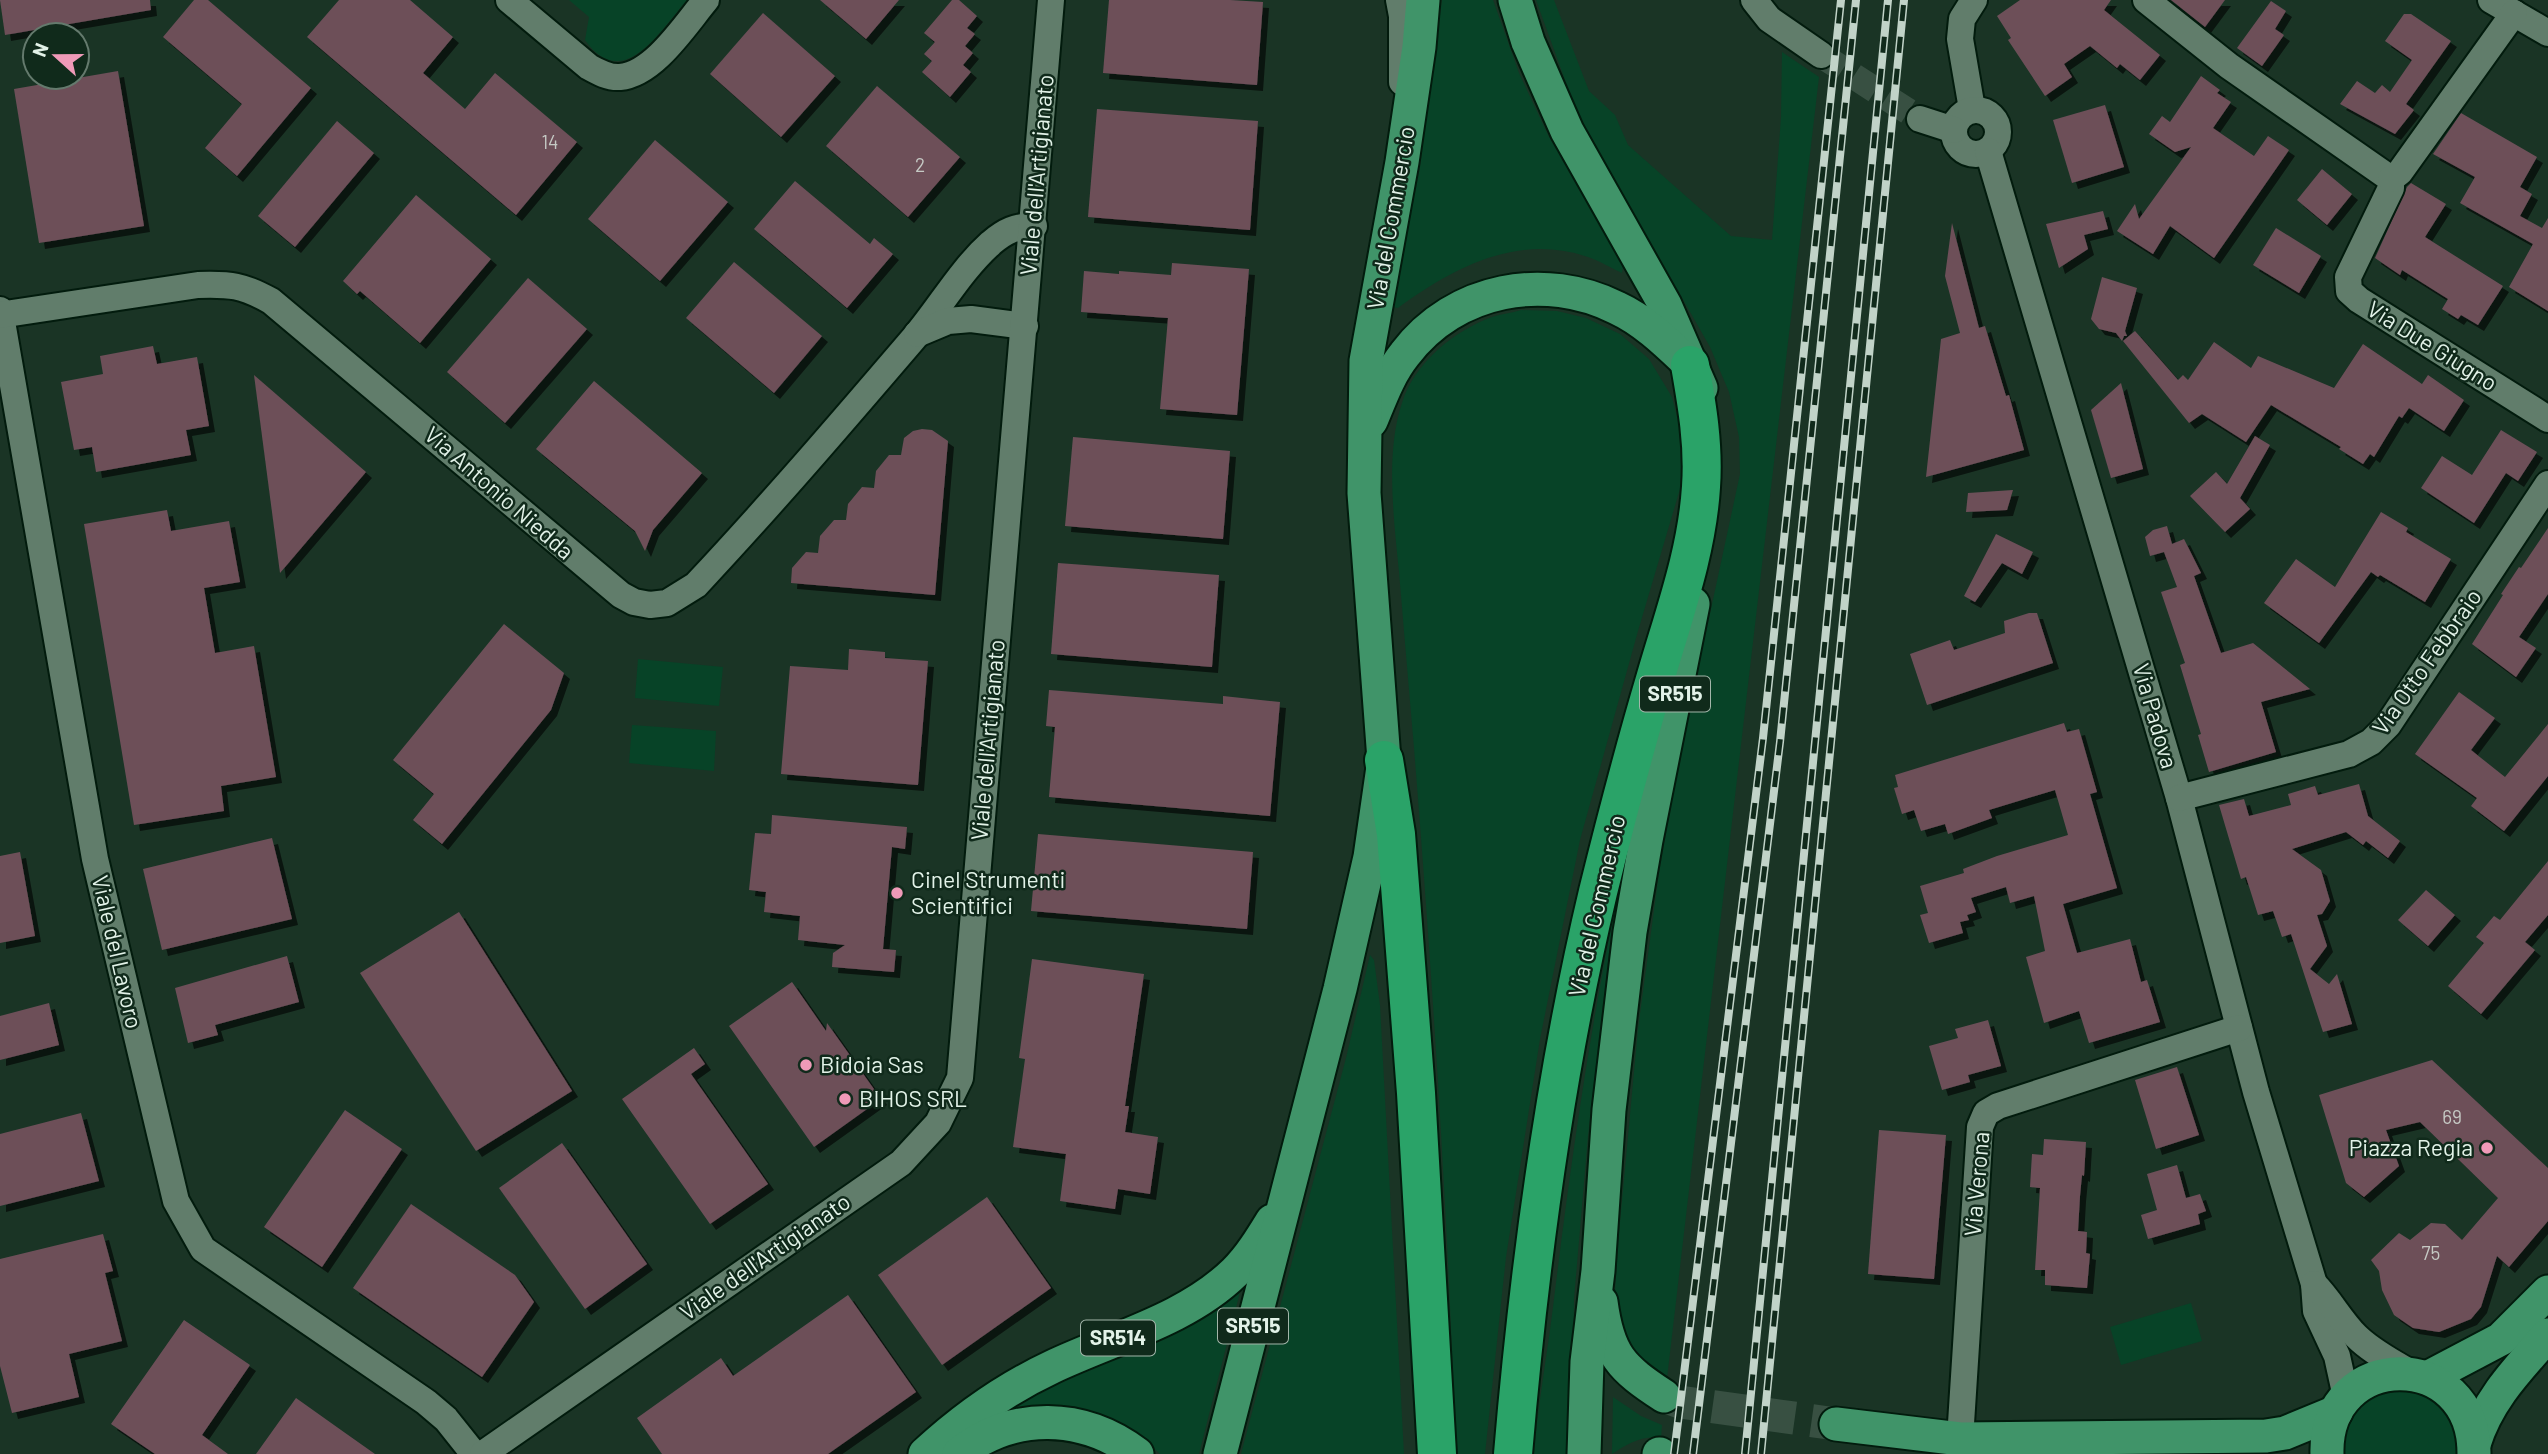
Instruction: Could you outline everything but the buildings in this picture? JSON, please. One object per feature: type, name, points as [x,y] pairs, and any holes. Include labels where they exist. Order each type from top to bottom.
[{"type":"highway","name":"Via del Commercio","points":[[1513,1454],[1539,1212],[1574,1002],[1639,732],[1688,565],[1699,511],[1701,441],[1690,365]]},
{"type":"highway","name":"Via del Commercio","points":[[1384,760],[1396,834],[1416,1093],[1437,1454]]},
{"type":"main road","name":"Via del Commercio","points":[[1220,1454],[1359,909],[1370,857],[1384,760],[1364,493],[1366,361],[1402,162],[1423,0]]},
{"type":"main road","name":"Via del Commercio","points":[[1514,0],[1528,42],[1567,131],[1665,305],[1703,392],[1721,456],[1710,534],[1659,770],[1630,932],[1609,1110],[1598,1271],[1587,1362],[1584,1454]]},
{"type":"main road","name":"Via del Commercio","points":[[1365,436],[1391,376],[1405,353],[1419,338],[1456,310],[1507,290],[1555,288],[1598,299],[1619,308],[1640,322],[1690,365]]},
{"type":"main road","name":"SR514","points":[[925,1454],[977,1411],[1016,1385],[1165,1318],[1202,1298],[1237,1270],[1257,1245],[1286,1198]]},
{"type":"main road","name":"SR515","points":[[1598,1271],[1602,1312],[1609,1340],[1632,1375],[1664,1396]]},
{"type":"main road","points":[[1836,1424],[1960,1439],[2266,1436],[2285,1433],[2341,1404],[2354,1389],[2376,1377],[2388,1374],[2420,1376],[2501,1339],[2548,1292]]},
{"type":"main road","points":[[2474,1449],[2480,1425],[2503,1385],[2548,1335]]},
{"type":"main road","name":"Via Padova","points":[[2420,1376],[2445,1388],[2463,1407],[2469,1419],[2474,1449]]},
{"type":"main road","name":"Via Padova","points":[[2327,1454],[2327,1439],[2341,1404]]},
{"type":"main road","points":[[959,1454],[978,1440],[1011,1428],[1034,1423],[1062,1422],[1090,1427],[1117,1439],[1137,1454]]},
{"type":"street","points":[[509,0],[589,67],[604,75],[619,78],[635,74],[656,59],[706,0]]},
{"type":"street","name":"Viale dell'Artigianato","points":[[483,1454],[901,1163],[938,1124],[960,1078],[1051,0]]},
{"type":"street","points":[[1399,0],[1402,16],[1402,162]]},
{"type":"street","points":[[1754,0],[1769,19],[1821,55]]},
{"type":"street","points":[[1972,109],[1960,39],[1962,19],[1974,0]]},
{"type":"street","points":[[2146,0],[2229,65],[2391,179]]},
{"type":"street","points":[[2502,6],[2548,33]]},
{"type":"street","name":"Via Due Giugno","points":[[2502,6],[2400,172],[2391,179],[2391,187],[2348,277],[2349,291],[2359,300],[2548,419]]},
{"type":"street","points":[[1972,109],[1983,110],[1992,116],[1997,125],[1998,136],[1988,150],[1974,154],[1957,144],[1954,130],[1961,114],[1972,109]]},
{"type":"street","points":[[1920,119],[1954,130]]},
{"type":"street","name":"Via Padova","points":[[1988,150],[2179,798],[2239,1028],[2314,1284],[2316,1311],[2337,1356],[2341,1404]]},
{"type":"street","name":"Via Antonio Niedda","points":[[0,313],[198,285],[225,284],[247,288],[271,301],[610,587],[634,602],[667,603],[696,586],[917,334],[960,274],[1008,230],[1019,226],[1034,226]]},
{"type":"street","name":"Viale del Lavoro","points":[[0,313],[95,859],[176,1201],[203,1249],[426,1402],[446,1419],[474,1454]]},
{"type":"street","name":"Via Antonio Niedda","points":[[917,334],[948,321],[971,319],[1025,326]]},
{"type":"street","name":"Via Otto Febbraio","points":[[2179,798],[2349,754],[2371,742],[2388,725],[2548,484]]},
{"type":"street","name":"Via Verona","points":[[1960,1439],[1980,1127],[1986,1113],[2239,1028]]},
{"type":"street","name":"Via Padova","points":[[2314,1284],[2331,1301],[2342,1320],[2357,1337],[2379,1354],[2420,1376]]},
{"type":"green space","points":[[569,0],[687,0],[653,41],[640,52],[627,59],[613,61],[599,55],[585,40],[589,17]]},
{"type":"green space","points":[[1442,0],[1493,0],[1519,73],[1548,135],[1623,265],[1622,273],[1592,259],[1562,251],[1537,249],[1512,252],[1464,268],[1441,279],[1398,308],[1393,307],[1420,167]]},
{"type":"green space","points":[[1536,0],[1554,0],[1589,91],[1615,115],[1628,145],[1731,236],[1772,240],[1781,117],[1782,52],[1819,77],[1666,1387],[1628,1351],[1614,1306],[1619,1233],[1638,1029],[1659,873],[1680,753],[1740,474],[1739,437],[1729,392],[1710,347],[1577,113]]},
{"type":"green space","points":[[1521,310],[1557,311],[1586,318],[1620,334],[1649,359],[1672,397],[1682,437],[1685,472],[1580,840],[1540,1039],[1506,1257],[1485,1454],[1456,1454],[1434,1013],[1393,509],[1392,465],[1402,403],[1408,388],[1426,362],[1450,340],[1478,323]]},
{"type":"green space","points":[[638,659],[723,667],[719,706],[635,698]]},
{"type":"green space","points":[[632,725],[716,731],[714,771],[629,763]]},
{"type":"green space","points":[[1613,919],[1588,1136],[1574,1299],[1572,1454],[1534,1454],[1579,1112]]},
{"type":"green space","points":[[1370,955],[1374,960],[1380,1005],[1404,1454],[1241,1454],[1346,1058]]},
{"type":"green space","points":[[1241,1288],[1199,1454],[1160,1454],[1123,1425],[1084,1409],[1041,1407],[995,1415],[1012,1400]]},
{"type":"green space","points":[[2191,1303],[2202,1341],[2121,1365],[2110,1327]]},
{"type":"green space","points":[[2414,1384],[2448,1412],[2455,1429],[2456,1454],[2338,1454],[2339,1426],[2368,1389]]},
{"type":"green space","points":[[1613,1397],[1641,1416],[1662,1425],[1661,1438],[1641,1439],[1612,1454]]},
{"type":"tunnel","points":[[1821,55],[1920,119]]},
{"type":"tunnel","points":[[1664,1396],[1680,1402],[1836,1424]]},
{"type":"railway","points":[[1674,1454],[1763,738],[1841,0]]},
{"type":"railway","points":[[1693,1454],[1780,742],[1856,0]]},
{"type":"railway","points":[[1745,1454],[1888,0]]},
{"type":"railway","points":[[1761,1454],[1904,0]]},
{"type":"place","name":"Cinel Strumenti Scientifici","points":[[897,893]]},
{"type":"place","name":"Bidoia Sas","points":[[806,1065]]},
{"type":"place","name":"BIHOS SRL","points":[[845,1099]]},
{"type":"place","name":"Piazza Regia","points":[[2487,1148]]}]
